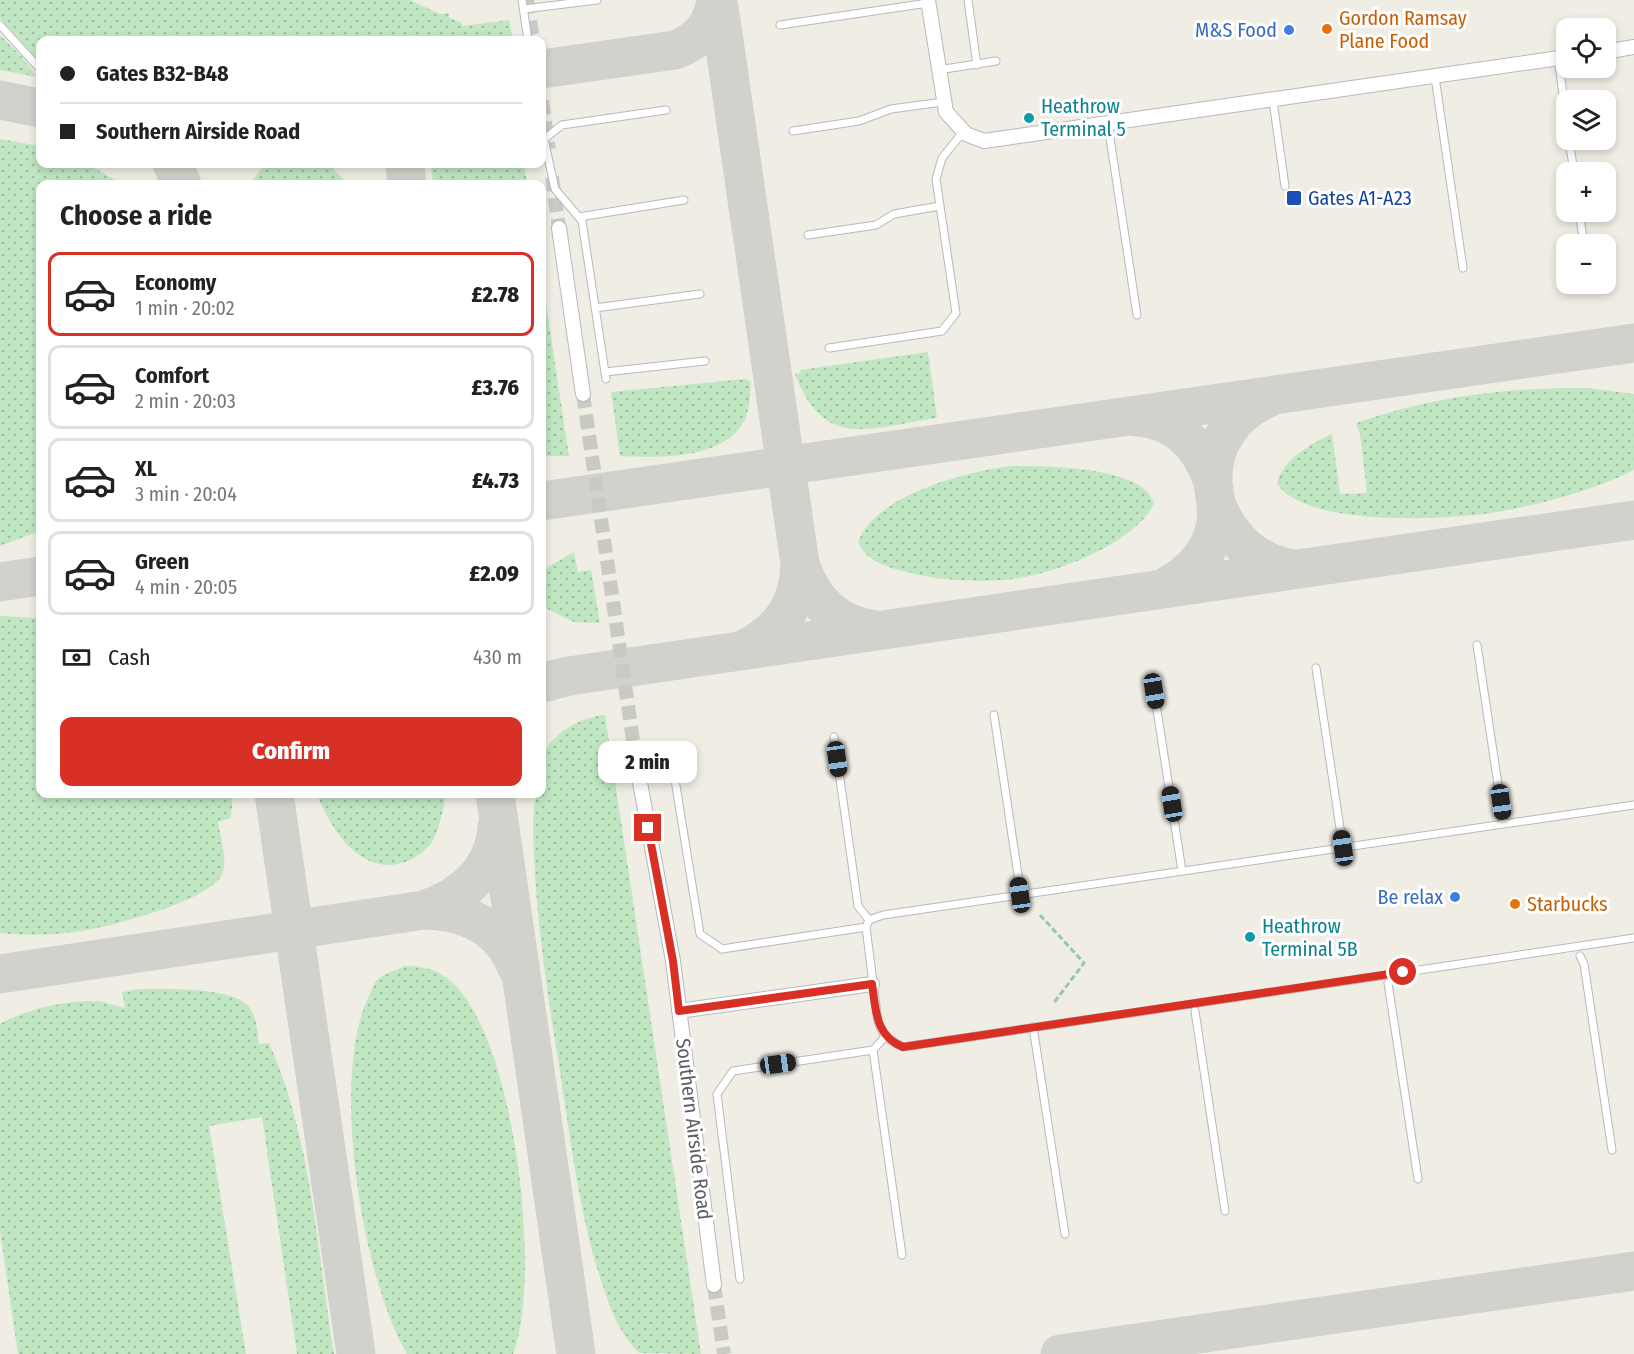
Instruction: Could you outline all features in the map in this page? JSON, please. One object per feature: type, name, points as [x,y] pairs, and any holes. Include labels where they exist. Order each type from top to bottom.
[{"type":"street","points":[[928,1],[943,102],[948,116],[963,132],[984,141],[1556,59]]},
{"type":"street","points":[[1616,49],[1634,47]]},
{"type":"street","points":[[559,228],[583,394]]},
{"type":"street","name":"Southern Airside Road","points":[[636,761],[673,961],[714,1285]]},
{"type":"street","points":[[679,1011],[872,984]]},
{"type":"lane","points":[[522,0],[527,36]]},
{"type":"lane","points":[[524,9],[597,0]]},
{"type":"lane","points":[[968,0],[977,65]]},
{"type":"lane","points":[[780,25],[928,1]]},
{"type":"lane","points":[[0,25],[36,65]]},
{"type":"lane","points":[[938,70],[996,61]]},
{"type":"lane","points":[[1435,76],[1463,268]]},
{"type":"lane","points":[[1273,101],[1285,186]]},
{"type":"lane","points":[[793,131],[859,121],[891,109],[943,102]]},
{"type":"lane","points":[[546,138],[562,125],[666,110]]},
{"type":"lane","points":[[1108,125],[1137,315]]},
{"type":"lane","points":[[829,348],[942,331],[956,314],[937,170],[945,153],[963,132]]},
{"type":"lane","points":[[546,152],[555,189],[579,217],[605,376],[705,361]]},
{"type":"lane","points":[[579,217],[684,200]]},
{"type":"lane","points":[[808,234],[876,225],[894,214],[940,206]]},
{"type":"lane","points":[[595,308],[700,294]]},
{"type":"lane","points":[[1477,645],[1504,824]]},
{"type":"lane","points":[[1316,668],[1343,848]]},
{"type":"lane","points":[[1154,691],[1182,871]]},
{"type":"lane","points":[[994,714],[1020,895]]},
{"type":"lane","points":[[834,737],[858,906],[867,923],[878,1022],[885,1037],[903,1047],[1634,938]]},
{"type":"lane","points":[[672,761],[700,934],[723,949],[867,923],[883,915],[1634,805]]},
{"type":"lane","points":[[1580,956],[1584,964],[1612,1150]]},
{"type":"lane","points":[[1388,983],[1418,1179]]},
{"type":"lane","points":[[1195,1011],[1225,1211]]},
{"type":"lane","points":[[1033,1027],[1065,1234]]},
{"type":"lane","points":[[740,1279],[717,1094],[733,1071],[873,1050],[885,1037]]},
{"type":"lane","points":[[873,1050],[902,1255]]},
{"type":"path","points":[[1040,915],[1084,963],[1053,1004]]},
{"type":"green space","points":[[0,0],[410,0],[440,14],[449,13],[449,18],[461,22],[462,26],[509,20],[512,36],[36,36],[36,58],[0,18]]},
{"type":"green space","points":[[0,35],[22,57],[36,77],[0,70]]},
{"type":"green space","points":[[0,139],[36,145],[36,168],[94,168],[115,180],[36,180],[36,532],[0,546]]},
{"type":"green space","points":[[262,168],[333,168],[344,180],[253,180]]},
{"type":"green space","points":[[431,168],[525,168],[526,180],[433,180]]},
{"type":"green space","points":[[546,304],[569,456],[546,456]]},
{"type":"green space","points":[[928,352],[937,418],[891,426],[852,429],[835,425],[820,415],[807,399],[795,374],[801,373],[800,370]]},
{"type":"green space","points":[[745,379],[751,382],[747,415],[736,432],[723,442],[690,454],[653,457],[620,456],[611,392]]},
{"type":"green space","points":[[1587,388],[1634,394],[1634,470],[1582,491],[1545,502],[1490,513],[1409,518],[1343,514],[1315,507],[1292,497],[1277,483],[1285,467],[1299,453],[1332,434],[1340,494],[1367,493],[1360,434],[1356,424],[1359,422],[1415,406],[1472,395],[1529,389]]},
{"type":"green space","points":[[1010,466],[1090,470],[1113,475],[1132,482],[1146,491],[1154,504],[1143,519],[1108,546],[1065,566],[1022,578],[979,581],[930,577],[885,566],[872,559],[858,542],[868,525],[883,511],[902,499],[947,480]]},
{"type":"green space","points":[[574,552],[578,572],[591,570],[600,623],[574,622],[546,608],[546,569]]},
{"type":"green space","points":[[0,616],[36,618],[36,798],[233,798],[231,818],[218,822],[224,864],[221,876],[212,885],[180,903],[138,917],[77,932],[0,933]]},
{"type":"green space","points":[[605,715],[701,1354],[639,1353],[620,1328],[601,1282],[592,1252],[573,1159],[539,923],[534,814],[536,798],[546,798],[546,750],[567,728],[596,716]]},
{"type":"green space","points":[[319,798],[445,798],[435,837],[429,846],[410,860],[387,865],[372,862],[348,846],[338,834]]},
{"type":"green space","points":[[405,966],[425,968],[439,973],[469,1002],[489,1044],[505,1096],[516,1154],[523,1214],[525,1270],[522,1318],[513,1354],[407,1354],[391,1320],[377,1278],[356,1178],[352,1126],[352,1077],[357,1033],[374,985],[382,976]]},
{"type":"green space","points":[[140,989],[196,990],[237,998],[252,1012],[259,1044],[269,1043],[295,1118],[304,1156],[334,1354],[297,1354],[262,1117],[209,1126],[246,1354],[18,1354],[0,1231],[0,1024],[47,1006],[72,1002],[97,1001],[125,1008],[122,992]]},
{"type":"taxiway","points":[[546,68],[675,50],[698,37],[708,25],[716,0]]},
{"type":"taxiway","points":[[718,0],[800,564],[811,589],[828,609],[849,623],[877,630]]},
{"type":"taxiway","points":[[0,100],[36,107]]},
{"type":"taxiway","points":[[174,168],[180,180]]},
{"type":"taxiway","points":[[405,168],[407,180]]},
{"type":"taxiway","points":[[546,500],[1634,343]]},
{"type":"taxiway","points":[[1162,589],[1190,570],[1209,545],[1216,523],[1213,468],[1227,431],[1245,412],[1268,398]]},
{"type":"taxiway","points":[[1136,417],[1163,423],[1185,437],[1202,457],[1213,482]]},
{"type":"taxiway","points":[[1217,506],[1230,530],[1247,548],[1268,562],[1294,569]]},
{"type":"taxiway","points":[[546,682],[569,676],[1634,520]]},
{"type":"taxiway","points":[[745,649],[769,633],[786,615],[796,592],[800,564]]},
{"type":"taxiway","points":[[0,582],[36,577]]},
{"type":"taxiway","points":[[275,798],[356,1354]]},
{"type":"taxiway","points":[[496,798],[576,1354]]},
{"type":"taxiway","points":[[424,910],[451,898],[474,880],[490,856],[497,827]]},
{"type":"taxiway","points":[[0,974],[424,910],[454,914],[481,924],[502,942],[517,968]]},
{"type":"taxiway","points":[[1060,1354],[1634,1271]]},
{"type":"tunnel","points":[[527,0],[532,36]]},
{"type":"tunnel","points":[[546,128],[549,149]]},
{"type":"tunnel","points":[[552,177],[559,228]]},
{"type":"tunnel","points":[[583,394],[636,761]]},
{"type":"tunnel","points":[[714,1285],[724,1354]]},
{"type":"place","name":"Gordon Ramsay Plane Food","points":[[1327,29]]},
{"type":"place","name":"M&S Food","points":[[1289,30]]},
{"type":"place","name":"Heathrow Terminal 5","points":[[1029,118]]},
{"type":"place","name":"Gates A1-A23","points":[[1294,198]]},
{"type":"place","name":"Be relax","points":[[1455,897]]},
{"type":"place","name":"Starbucks","points":[[1515,904]]},
{"type":"place","name":"Heathrow Terminal 5B","points":[[1250,937]]},
{"type":"route","points":[[648,828],[673,961],[679,1011],[872,984],[878,1022],[885,1037],[903,1047],[1403,972]]}]
